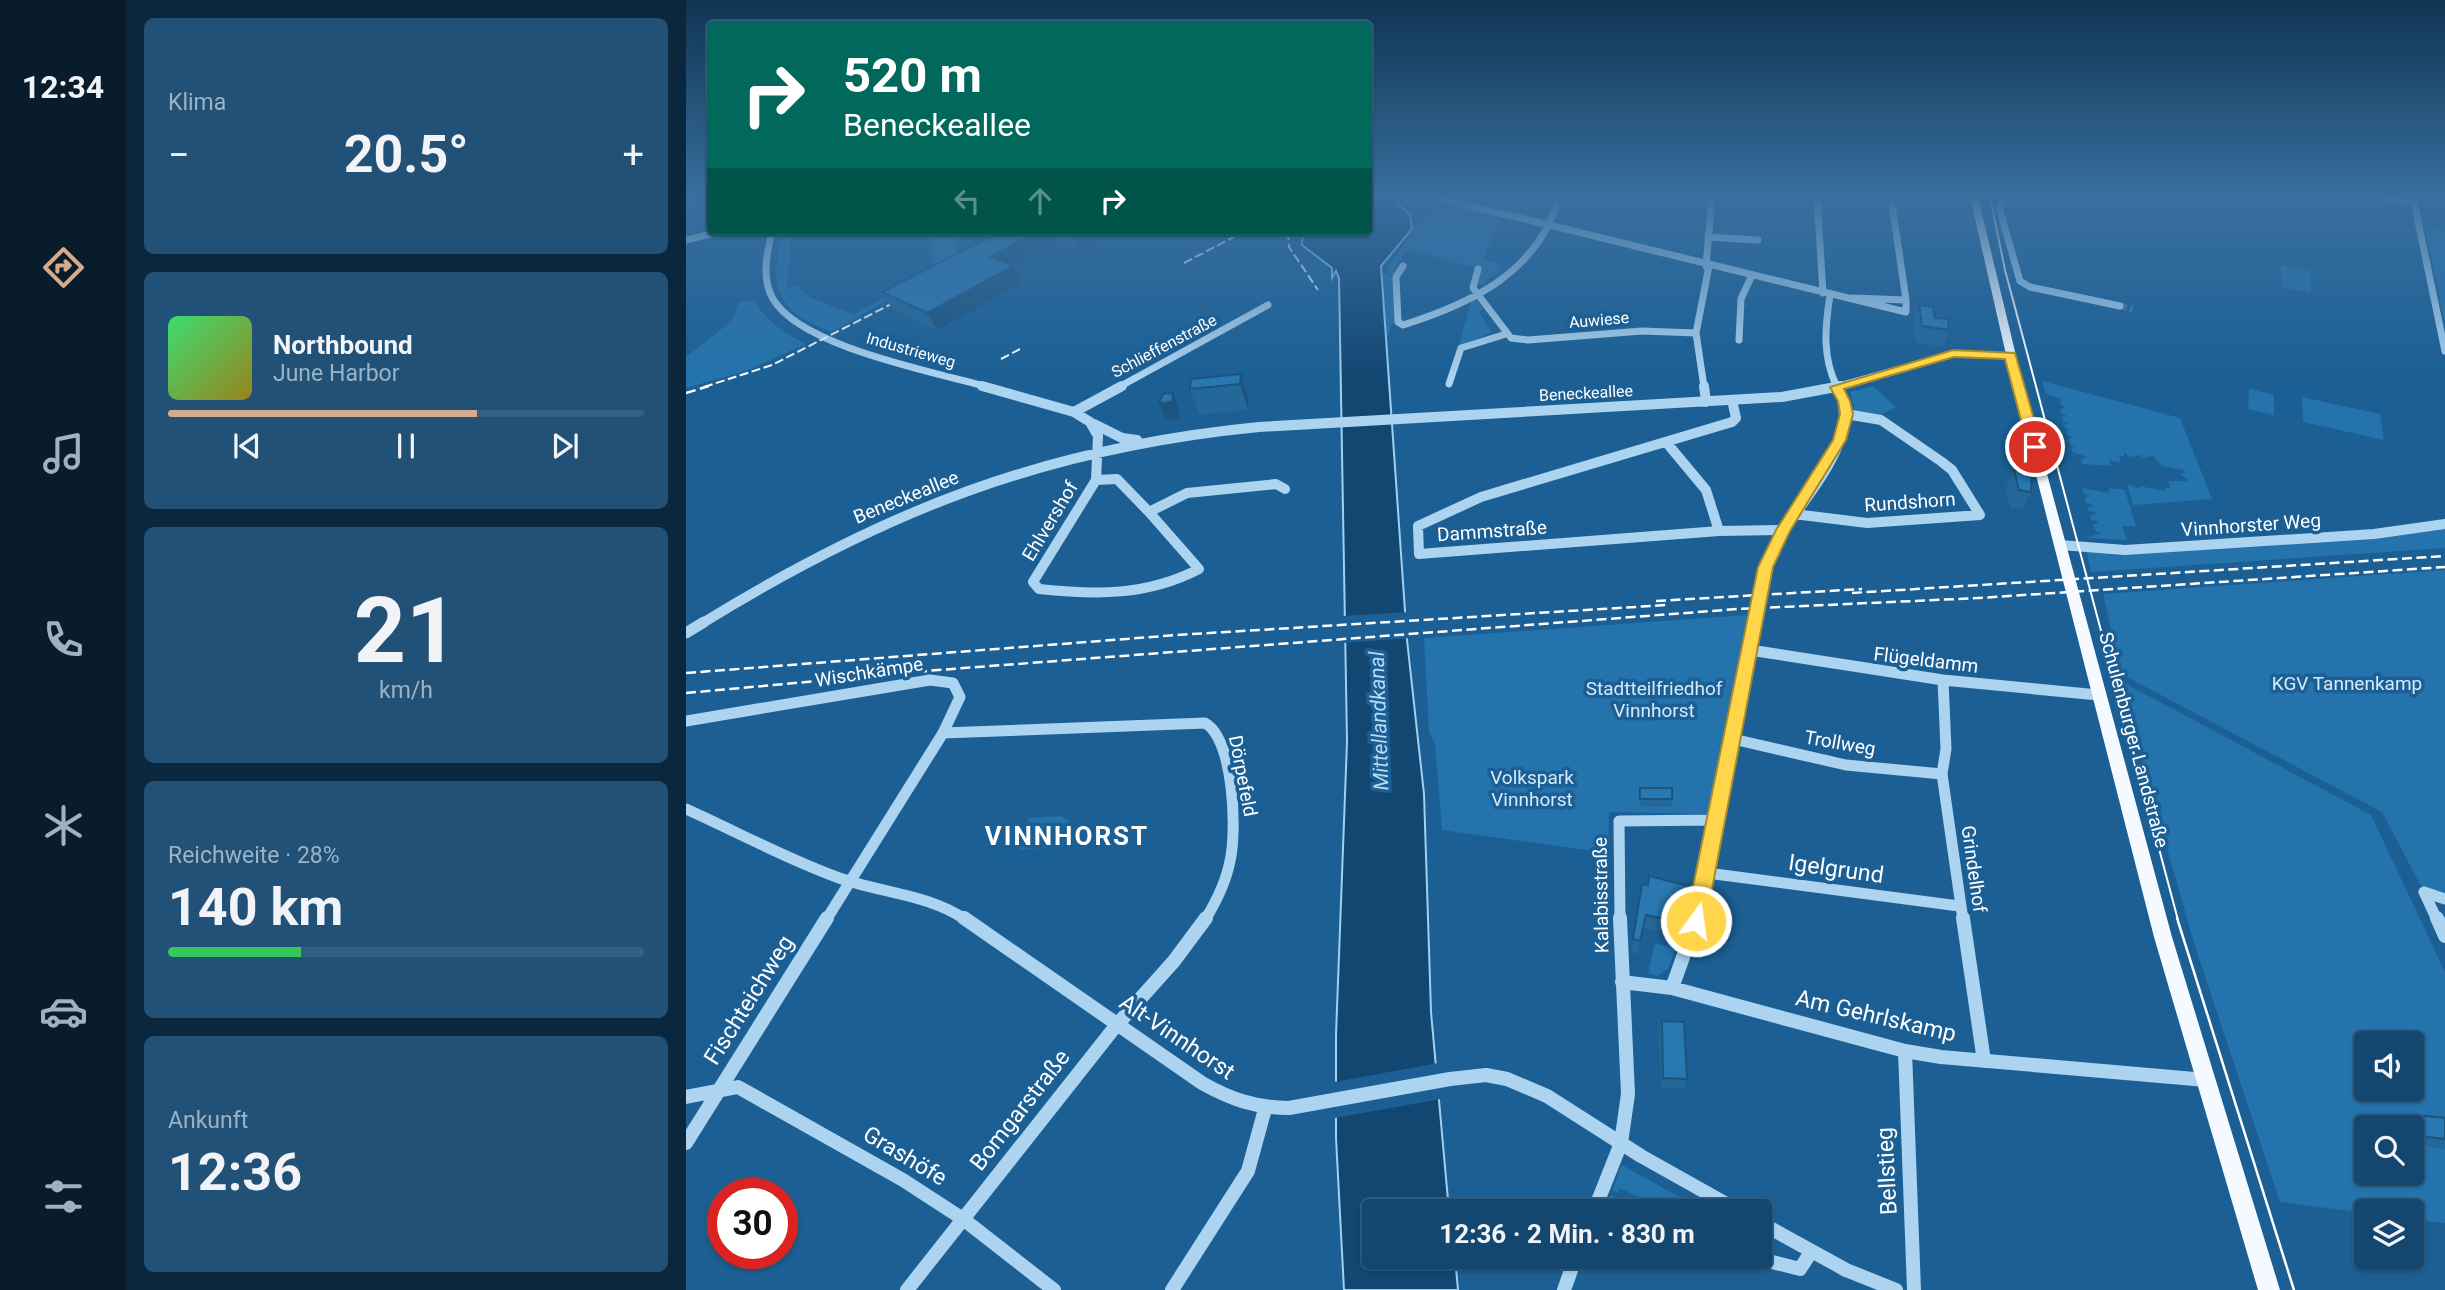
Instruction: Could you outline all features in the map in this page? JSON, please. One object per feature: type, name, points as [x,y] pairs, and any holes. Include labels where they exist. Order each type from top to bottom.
[{"type":"main road","name":"Schulenburger Landstraße","points":[[1988,257],[2098,695],[2163,937],[2269,1290]]},
{"type":"street","name":"Industrieweg","points":[[766,257],[767,289],[775,305],[799,326],[825,340],[1074,412],[1090,422]]},
{"type":"street","points":[[1403,266],[1395,277],[1400,325],[1477,293],[1527,257]]},
{"type":"street","points":[[1672,257],[1826,294],[1856,297],[1906,312],[1900,257]]},
{"type":"street","points":[[1706,402],[1696,333],[1708,257]]},
{"type":"street","points":[[1672,988],[1699,912],[1766,567],[1783,530],[1832,456],[1846,414],[1825,346],[1826,294],[1823,257]]},
{"type":"street","points":[[2013,257],[2020,281],[2030,287],[2120,306]]},
{"type":"street","points":[[2425,257],[2445,351]]},
{"type":"street","points":[[1478,269],[1473,288],[1506,334]]},
{"type":"street","points":[[1739,340],[1741,299],[1752,275]]},
{"type":"street","name":"Schlieffenstraße","points":[[1074,412],[1268,305]]},
{"type":"street","name":"Auwiese","points":[[1448,384],[1461,348],[1506,334],[1528,340],[1642,331],[1696,333]]},
{"type":"street","name":"Beneckeallee","points":[[686,633],[779,576],[888,521],[989,483],[1098,451],[1158,440],[1326,422],[1792,396],[1836,387],[1953,354],[2011,356]]},
{"type":"street","name":"Dammstraße","points":[[1732,400],[1736,418],[1732,422],[1464,504],[1418,526],[1419,554],[1719,531],[1783,530]]},
{"type":"street","name":"Rundshorn","points":[[1794,514],[1867,523],[1980,514],[1952,470],[1881,420],[1846,414]]},
{"type":"street","points":[[1090,422],[1098,436],[1098,451]]},
{"type":"street","name":"Beneckeallee","points":[[1090,422],[1122,438],[1158,440]]},
{"type":"street","points":[[1667,442],[1706,490],[1719,531]]},
{"type":"street","name":"Ehlvershof","points":[[1096,480],[1117,479],[1199,569],[1162,586],[1128,593],[1077,594],[1039,589],[1033,582],[1096,480],[1098,451]]},
{"type":"street","points":[[1149,512],[1187,493],[1276,484],[1285,488]]},
{"type":"street","name":"Vinnhorster Weg","points":[[2060,545],[2112,551],[2374,534],[2445,524]]},
{"type":"street","name":"Flügeldamm","points":[[1750,650],[1943,680],[2098,695]]},
{"type":"street","name":"Wischkämpe","points":[[686,721],[943,680],[953,683],[960,697],[943,733],[850,881]]},
{"type":"street","name":"Grindelhof","points":[[1943,680],[1946,749],[1942,774],[1959,906],[1984,1061]]},
{"type":"street","name":"Dörpefeld","points":[[943,733],[1197,723],[1217,730],[1233,807],[1235,835],[1230,865],[1222,889],[1200,928],[1117,1024]]},
{"type":"street","name":"Trollweg","points":[[1733,739],[1846,765],[1942,774]]},
{"type":"street","name":"Alt-Vinnhorst","points":[[686,810],[850,881],[906,895],[953,911],[1238,1104],[1265,1109],[1486,1075],[1526,1086],[1718,1199]]},
{"type":"street","name":"Kalabisstraße","points":[[1622,982],[1619,821],[1716,820]]},
{"type":"street","name":"Igelgrund","points":[[1707,873],[1959,906]]},
{"type":"street","name":"Fischteichweg","points":[[686,1143],[850,881]]},
{"type":"street","points":[[2445,898],[2424,892],[2445,936]]},
{"type":"street","points":[[1599,1199],[1621,1143],[1628,1094],[1622,982]]},
{"type":"street","name":"Am Gehrlskamp","points":[[1622,982],[1672,988],[1905,1051],[1984,1061],[2206,1080]]},
{"type":"street","name":"Bomgarstraße","points":[[907,1290],[1117,1024]]},
{"type":"street","name":"Bellstieg","points":[[1905,1051],[1914,1290]]},
{"type":"street","name":"Grashöfe","points":[[686,1097],[738,1087],[886,1171],[963,1219],[1054,1290]]},
{"type":"street","points":[[1172,1290],[1248,1171],[1265,1109]]},
{"type":"street","points":[[1772,1230],[1811,1252],[1896,1290]]},
{"type":"street","points":[[1772,1262],[1800,1269],[1811,1252]]},
{"type":"street","points":[[1563,1290],[1571,1269]]},
{"type":"green space","points":[[778,257],[790,257],[787,288],[797,286],[809,297],[854,315],[933,268],[932,257],[952,257],[928,276],[832,332],[798,315],[787,305],[780,294]]},
{"type":"green space","points":[[1395,257],[1403,257],[1394,269],[1394,275],[1389,272],[1388,266]]},
{"type":"green space","points":[[1436,257],[1485,257],[1484,260],[1499,264],[1497,267],[1502,268],[1482,285],[1476,284],[1482,267],[1481,269]]},
{"type":"green space","points":[[2431,257],[2445,257],[2445,325]]},
{"type":"green space","points":[[2281,265],[2310,271],[2311,293],[2282,287]]},
{"type":"green space","points":[[1381,271],[1394,278],[1396,322],[1391,325],[1389,335],[1386,335]]},
{"type":"green space","points":[[756,300],[770,320],[806,344],[746,371],[686,388],[686,357],[733,320],[739,303]]},
{"type":"green space","points":[[1472,300],[1477,301],[1483,309],[1478,311],[1492,332],[1458,347]]},
{"type":"green space","points":[[2042,381],[2180,418],[2212,499],[2133,505],[2127,484],[2140,489],[2139,486],[2166,491],[2165,488],[2170,488],[2168,481],[2188,481],[2180,473],[2185,474],[2184,470],[2162,466],[2153,456],[2129,457],[2124,453],[2124,456],[2119,456],[2121,463],[2109,460],[2111,466],[2082,464],[2081,459],[2085,459],[2085,456],[2072,452],[2071,447],[2076,447],[2070,445],[2069,439],[2073,437],[2068,436],[2066,431],[2071,430],[2064,425],[2069,423],[2063,422],[2062,417],[2067,415],[2061,414],[2060,409],[2065,408],[2058,401],[2062,399],[2046,394]]},
{"type":"green space","points":[[1873,386],[1896,407],[1877,417],[1855,412],[1850,392]]},
{"type":"green space","points":[[2249,389],[2274,395],[2274,415],[2248,409]]},
{"type":"green space","points":[[2302,397],[2380,414],[2384,440],[2303,422]]},
{"type":"green space","points":[[2082,488],[2109,493],[2109,488],[2125,490],[2136,526],[2122,526],[2127,540],[2085,538],[2101,533],[2094,530],[2093,524],[2098,524],[2097,521],[2091,520],[2090,515],[2095,515],[2095,512],[2089,511],[2087,507],[2093,507],[2092,504],[2086,503],[2085,498],[2090,496],[2084,494]]},
{"type":"green space","points":[[2445,524],[2445,548],[2091,572],[2086,548],[2112,551]]},
{"type":"green space","name":"KGV Tannenkamp","points":[[2445,570],[2445,899],[2424,892],[2382,812],[2121,674],[2103,594]]},
{"type":"green space","name":"Stadtteilfriedhof Vinnhorst","points":[[1747,615],[1708,814],[1609,812],[1608,853],[1442,830],[1435,744],[1429,732],[1424,638]]},
{"type":"green space","points":[[2119,680],[2371,815],[2445,972],[2445,1223],[2424,1220],[2424,1199],[2354,1199],[2354,1211],[2280,1202],[2194,943]]},
{"type":"green space","points":[[1062,816],[1074,825],[1069,846],[1019,850],[1029,818]]},
{"type":"green space","points":[[1655,943],[1675,949],[1668,969],[1657,976],[1648,973]]},
{"type":"green space","points":[[1622,1165],[1683,1199],[1639,1199],[1620,1188],[1618,1193],[1612,1190]]},
{"type":"water","name":"Mittellandkanal","points":[[1318,257],[1388,257],[1381,266],[1407,640],[1424,794],[1431,1012],[1448,1199],[1362,1199],[1362,1269],[1456,1269],[1458,1290],[1344,1290],[1336,1138],[1336,1035],[1347,742],[1339,278],[1336,271],[1332,278],[1332,268]]},
{"type":"pier","points":[[1409,612],[1411,638],[1342,643],[1342,616]]},
{"type":"pier","points":[[1438,1063],[1441,1099],[1335,1118],[1334,1082]]},
{"type":"building","points":[[950,257],[991,257],[1014,266],[927,313],[882,292]]},
{"type":"building","points":[[1919,305],[1933,307],[1935,318],[1948,319],[1949,330],[1922,326]]},
{"type":"building","points":[[1241,374],[1240,384],[1190,389],[1191,379]]},
{"type":"building","points":[[1173,393],[1172,402],[1159,403],[1163,394]]},
{"type":"building","points":[[2014,470],[2027,471],[2028,476],[2032,476],[2031,492],[2019,490]]},
{"type":"building","points":[[1640,788],[1672,788],[1672,799],[1640,799]]},
{"type":"building","points":[[1649,876],[1689,886],[1682,923],[1646,915],[1640,941],[1633,939],[1642,884],[1648,885]]},
{"type":"building","points":[[1662,1021],[1684,1022],[1687,1079],[1663,1078]]},
{"type":"building","points":[[2424,1116],[2445,1118],[2445,1139],[2424,1136]]},
{"type":"tunnel","points":[[2120,306],[2133,309]]},
{"type":"tram line","points":[[2002,257],[2178,920]]},
{"type":"tram line","points":[[2177,918],[2294,1290]]},
{"type":"railway","points":[[1184,263],[1195,257]]},
{"type":"railway","points":[[1296,257],[1318,290]]},
{"type":"railway","points":[[704,387],[772,365],[905,297]]},
{"type":"railway","points":[[1001,359],[1020,349]]},
{"type":"railway","points":[[686,393],[709,386]]},
{"type":"railway","points":[[1852,593],[2445,556]]},
{"type":"railway","points":[[686,693],[938,670],[1738,609],[1979,598],[2445,567]]},
{"type":"railway","points":[[1656,601],[1862,589]]},
{"type":"railway","points":[[686,673],[1177,635],[1667,605]]},
{"type":"district","name":"VINNHORST","points":[[1067,836]]},
{"type":"route","points":[[1696,921],[1702,903],[1766,567],[1783,530],[1832,456],[1839,440],[1846,414],[1844,401],[1836,387],[1953,354],[2011,356],[2035,447]]},
{"type":"park label","name":"Volkspark Vinnhorst","points":[[1532,788]]}]
